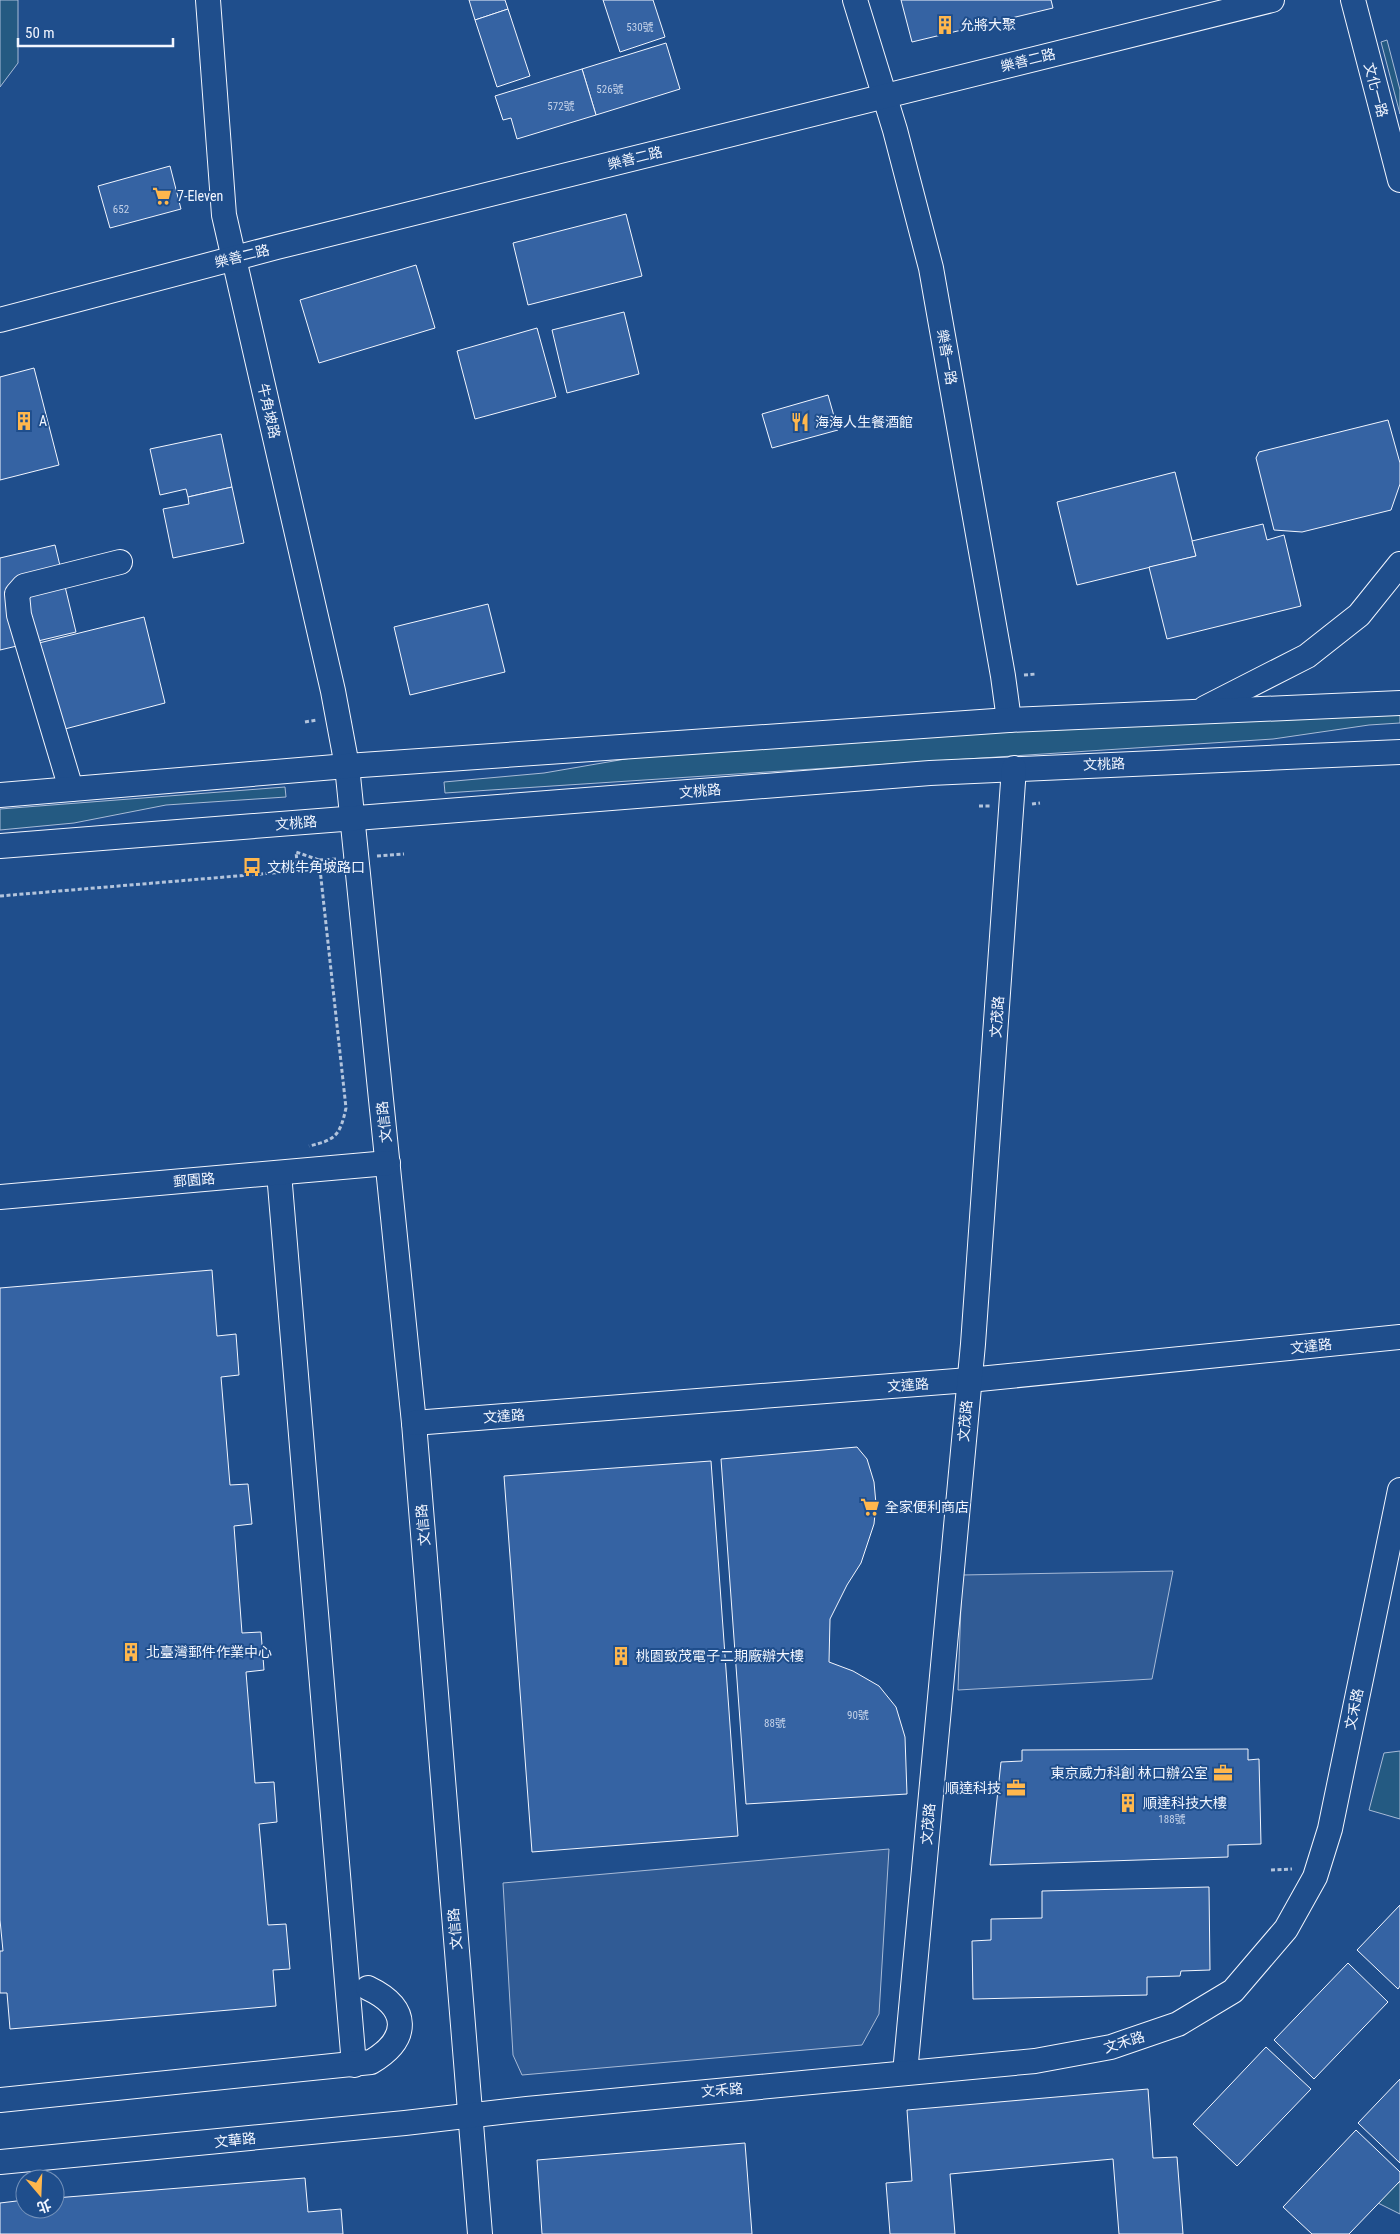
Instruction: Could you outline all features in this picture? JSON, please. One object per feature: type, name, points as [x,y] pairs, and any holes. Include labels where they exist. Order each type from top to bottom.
[{"type":"street","name":"牛角坡路","points":[[208,0],[222,194],[234,258],[333,691],[347,766],[353,818]]},
{"type":"street","name":"樂善一路","points":[[855,0],[885,96],[931,268],[1003,676],[1008,720]]},
{"type":"street","name":"樂善二路","points":[[0,320],[234,258],[1272,0]]},
{"type":"street","name":"文化一路","points":[[1353,0],[1400,180]]},
{"type":"street","points":[[72,789],[19,615],[17,594],[24,586],[120,562]]},
{"type":"street","points":[[1198,711],[1307,656],[1359,615],[1400,564]]},
{"type":"street","points":[[0,795],[347,766],[1008,720],[1400,703]]},
{"type":"street","name":"文桃路","points":[[0,846],[930,772],[1400,752]]},
{"type":"street","name":"文茂路","points":[[904,2073],[979,1265],[1014,768]]},
{"type":"street","name":"文信路","points":[[353,818],[414,1423],[480,2234]]},
{"type":"street","name":"郵園路","points":[[0,1197],[388,1164]]},
{"type":"street","points":[[279,1173],[354,2065]]},
{"type":"street","name":"文達路","points":[[414,1423],[969,1380],[1400,1337]]},
{"type":"street","name":"文禾路","points":[[470,2116],[1035,2061],[1102,2049],[1178,2024],[1233,1991],[1286,1929],[1315,1876],[1330,1829],[1400,1490]]},
{"type":"street","points":[[0,2100],[371,2062],[385,2054],[396,2040],[399,2024],[397,2010],[385,1996],[368,1988]]},
{"type":"street","name":"文華路","points":[[0,2162],[470,2116]]},
{"type":"path","points":[[292,823],[298,871]]},
{"type":"path","points":[[296,852],[319,860],[346,1108],[342,1126],[330,1141],[300,1147]]},
{"type":"path","points":[[0,896],[320,869]]},
{"type":"path","points":[[1271,1870],[1292,1869]]},
{"type":"shaded area","points":[[0,0],[18,0],[18,63],[0,87]]},
{"type":"shaded area","points":[[1387,40],[1400,90],[1400,114],[1381,42]]},
{"type":"shaded area","points":[[1400,713],[1400,723],[1369,725],[1273,739],[445,793],[444,782],[544,773],[643,756],[852,738]]},
{"type":"shaded area","points":[[285,787],[286,797],[166,805],[74,823],[0,830],[0,809]]},
{"type":"shaded area","points":[[1173,1571],[1152,1679],[958,1690],[962,1575]]},
{"type":"shaded area","points":[[1400,1751],[1400,1819],[1369,1810],[1384,1753]]},
{"type":"shaded area","points":[[889,1849],[879,2014],[862,2045],[522,2075],[513,2055],[503,1883]]},
{"type":"shaded area","points":[[1400,2182],[1400,2214],[1366,2197]]},
{"type":"building","points":[[469,0],[505,0],[508,9],[475,20]]},
{"type":"building","points":[[603,0],[653,0],[665,37],[620,52]]},
{"type":"building","name":"允將大聚","points":[[901,0],[1051,0],[1053,8],[912,42]]},
{"type":"building","points":[[508,9],[530,76],[497,87],[475,20]]},
{"type":"building","points":[[666,43],[680,89],[596,115],[582,69]]},
{"type":"building","points":[[582,69],[596,115],[517,139],[511,118],[503,120],[495,96]]},
{"type":"building","points":[[170,166],[181,209],[110,228],[98,186]]},
{"type":"building","points":[[626,214],[642,276],[528,305],[513,243]]},
{"type":"building","points":[[416,265],[435,328],[319,363],[300,300]]},
{"type":"building","points":[[624,312],[639,374],[567,393],[552,330]]},
{"type":"building","points":[[537,328],[556,397],[475,419],[457,351]]},
{"type":"building","name":"A","points":[[34,368],[59,465],[0,480],[0,377]]},
{"type":"building","name":"海海人生餐酒館","points":[[828,395],[838,430],[772,448],[762,414]]},
{"type":"building","points":[[1388,420],[1400,463],[1400,484],[1391,510],[1302,532],[1274,530],[1256,458],[1259,452]]},
{"type":"building","points":[[221,434],[232,487],[188,497],[186,489],[160,495],[150,449]]},
{"type":"building","points":[[1175,472],[1196,556],[1077,585],[1057,502]]},
{"type":"building","points":[[232,487],[244,543],[173,558],[163,509],[189,504],[188,497]]},
{"type":"building","points":[[1263,524],[1267,540],[1284,535],[1301,606],[1167,639],[1149,567],[1196,556],[1192,541]]},
{"type":"building","points":[[55,545],[76,632],[0,650],[0,558]]},
{"type":"building","points":[[488,604],[505,672],[410,695],[394,627]]},
{"type":"building","points":[[144,617],[165,703],[61,730],[39,643]]},
{"type":"building","name":"北臺灣郵件作業中心","points":[[212,1270],[217,1336],[236,1334],[239,1375],[221,1377],[230,1485],[248,1484],[252,1524],[234,1526],[242,1633],[261,1632],[264,1670],[246,1672],[255,1783],[274,1782],[277,1822],[259,1824],[268,1925],[286,1924],[290,1969],[273,1970],[276,2006],[10,2029],[7,1993],[0,1993],[0,1951],[3,1951],[0,1920],[0,1288]]},
{"type":"building","points":[[857,1447],[867,1459],[874,1482],[876,1504],[874,1524],[861,1563],[847,1585],[830,1619],[829,1662],[853,1671],[879,1686],[896,1707],[905,1737],[907,1794],[746,1804],[721,1459]]},
{"type":"building","name":"桃園致茂電子二期廠辦大樓","points":[[711,1461],[738,1836],[532,1852],[504,1476]]},
{"type":"building","name":"順達科技大樓","points":[[1248,1749],[1248,1760],[1259,1759],[1261,1844],[1228,1845],[1228,1857],[990,1865],[1001,1762],[1022,1761],[1022,1750]]},
{"type":"building","points":[[1209,1887],[1210,1970],[1181,1971],[1180,1976],[1147,1977],[1147,1995],[973,1999],[972,1941],[991,1940],[991,1919],[1042,1918],[1042,1891]]},
{"type":"building","points":[[1400,1905],[1400,1986],[1398,1989],[1357,1950]]},
{"type":"building","points":[[1348,1963],[1388,2002],[1314,2079],[1274,2040]]},
{"type":"building","points":[[1266,2047],[1311,2089],[1237,2166],[1193,2124]]},
{"type":"building","points":[[1400,2079],[1400,2163],[1358,2123]]},
{"type":"building","points":[[1148,2089],[1153,2158],[1177,2157],[1183,2234],[1119,2234],[1113,2159],[950,2174],[955,2234],[890,2234],[886,2183],[912,2181],[907,2110]]},
{"type":"building","points":[[1356,2130],[1400,2172],[1400,2181],[1349,2234],[1312,2234],[1283,2207]]},
{"type":"building","points":[[745,2143],[752,2234],[542,2234],[537,2160]]},
{"type":"building","points":[[305,2178],[308,2212],[341,2209],[343,2234],[0,2234],[0,2203],[15,2201],[15,2219],[65,2219],[65,2197]]},
{"type":"place","name":"允將大聚","points":[[945,25]]},
{"type":"place","name":"7-Eleven","points":[[162,196]]},
{"type":"place","name":"A","points":[[24,421]]},
{"type":"place","name":"海海人生餐酒館","points":[[800,422]]},
{"type":"place","name":"文桃牛角坡路口","points":[[252,867]]},
{"type":"place","name":"全家便利商店","points":[[870,1507]]},
{"type":"place","name":"北臺灣郵件作業中心","points":[[131,1652]]},
{"type":"place","name":"桃園致茂電子二期廠辦大樓","points":[[621,1656]]},
{"type":"place","name":"東京威力科創 林口辦公室","points":[[1223,1773]]},
{"type":"place","name":"順達科技","points":[[1016,1788]]},
{"type":"place","name":"順達科技大樓","points":[[1128,1803]]}]
